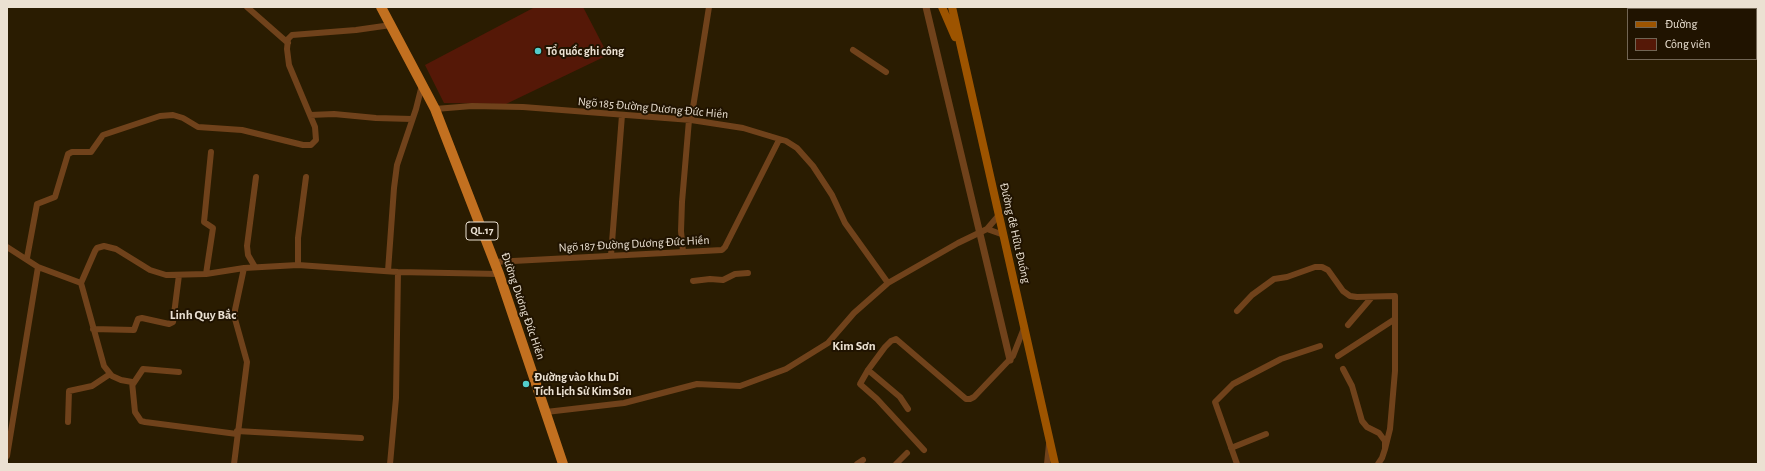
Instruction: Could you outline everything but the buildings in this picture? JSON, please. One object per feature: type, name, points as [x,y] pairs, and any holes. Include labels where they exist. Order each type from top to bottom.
[{"type":"highway","name":"Đường Dương Đức Hiền","points":[[382,7],[435,109],[499,274],[563,464]]},
{"type":"main road","points":[[942,7],[962,52]]},
{"type":"main road","name":"Đường đê Hữu Đuống","points":[[952,7],[1055,464]]},
{"type":"street","points":[[247,7],[288,44]]},
{"type":"street","points":[[682,252],[682,202],[690,120],[710,7]]},
{"type":"street","points":[[926,7],[1010,360]]},
{"type":"street","points":[[27,258],[37,204],[56,197],[68,154],[72,152],[91,152],[103,135],[160,116],[173,115],[183,118],[198,127],[242,130],[303,145],[311,145],[316,140],[315,127],[289,65],[288,39],[292,35],[356,30],[391,25]]},
{"type":"street","points":[[853,50],[886,72]]},
{"type":"street","points":[[388,271],[394,188],[398,165],[422,83]]},
{"type":"street","name":"Ngõ 185 Đường Dương Đức Hiền","points":[[435,109],[472,106],[523,107],[690,120],[743,128],[786,141],[797,148],[806,157],[832,195],[845,223],[888,283]]},
{"type":"street","points":[[310,115],[334,114],[376,118],[412,119]]},
{"type":"street","points":[[611,255],[622,115]]},
{"type":"street","name":"Ngõ 187 Đường Dương Đức Hiền","points":[[494,262],[611,255],[719,251],[726,247],[779,140]]},
{"type":"street","points":[[206,274],[213,228],[204,222],[212,152]]},
{"type":"street","points":[[298,265],[298,238],[306,177]]},
{"type":"street","points":[[255,267],[248,255],[246,246],[256,178]]},
{"type":"street","points":[[546,412],[624,403],[697,384],[740,386],[786,369],[828,343],[854,313],[888,283],[958,243],[987,229],[998,215]]},
{"type":"street","points":[[987,229],[1004,235]]},
{"type":"street","points":[[133,384],[110,374],[104,366],[93,329],[81,283],[97,248],[104,246],[116,248],[150,270],[166,276],[206,274],[255,267],[298,265],[398,272],[499,274]]},
{"type":"street","points":[[7,247],[27,258],[38,267],[81,283]]},
{"type":"street","points":[[7,456],[38,267]]},
{"type":"street","points":[[1236,311],[1257,291],[1274,279],[1287,277],[1315,267],[1322,267],[1328,270],[1343,291],[1350,296],[1394,296],[1394,372],[1390,429],[1385,449],[1378,464]]},
{"type":"street","points":[[234,464],[247,362],[235,318],[235,310],[244,268]]},
{"type":"street","points":[[390,464],[396,398],[398,272]]},
{"type":"street","points":[[693,281],[710,279],[723,280],[735,274],[748,273]]},
{"type":"street","points":[[93,329],[134,330],[138,319],[142,318],[170,324],[173,322],[179,275]]},
{"type":"street","points":[[1348,325],[1372,297]]},
{"type":"street","points":[[1338,356],[1395,319]]},
{"type":"street","points":[[924,450],[878,399],[860,384],[868,370],[885,347],[891,341],[896,339],[966,399],[970,399],[974,397],[1014,356],[1024,328]]},
{"type":"street","points":[[1237,464],[1214,402],[1229,388],[1281,359],[1320,346]]},
{"type":"street","points":[[179,372],[143,369],[133,384],[135,412],[138,418],[145,422],[237,433],[361,438]]},
{"type":"street","points":[[1343,369],[1352,386],[1362,422],[1383,437],[1385,449]]},
{"type":"street","points":[[868,370],[900,397],[908,409]]},
{"type":"street","points":[[68,422],[69,391],[92,386],[110,374]]},
{"type":"street","points":[[1231,448],[1266,434]]},
{"type":"street","points":[[1047,464],[1050,440]]},
{"type":"street","points":[[896,464],[907,453]]},
{"type":"green space","points":[[535,7],[583,7],[608,55],[506,104],[444,103],[425,65]]},
{"type":"place","name":"Tổ quốc ghi công","points":[[538,51]]},
{"type":"place","name":"Đường vào khu Di Tích Lịch Sử Kim Sơn","points":[[526,384]]},
{"type":"district","name":"Linh Quy Bắc","points":[[203,315]]},
{"type":"district","name":"Kim Sơn","points":[[854,346]]}]
